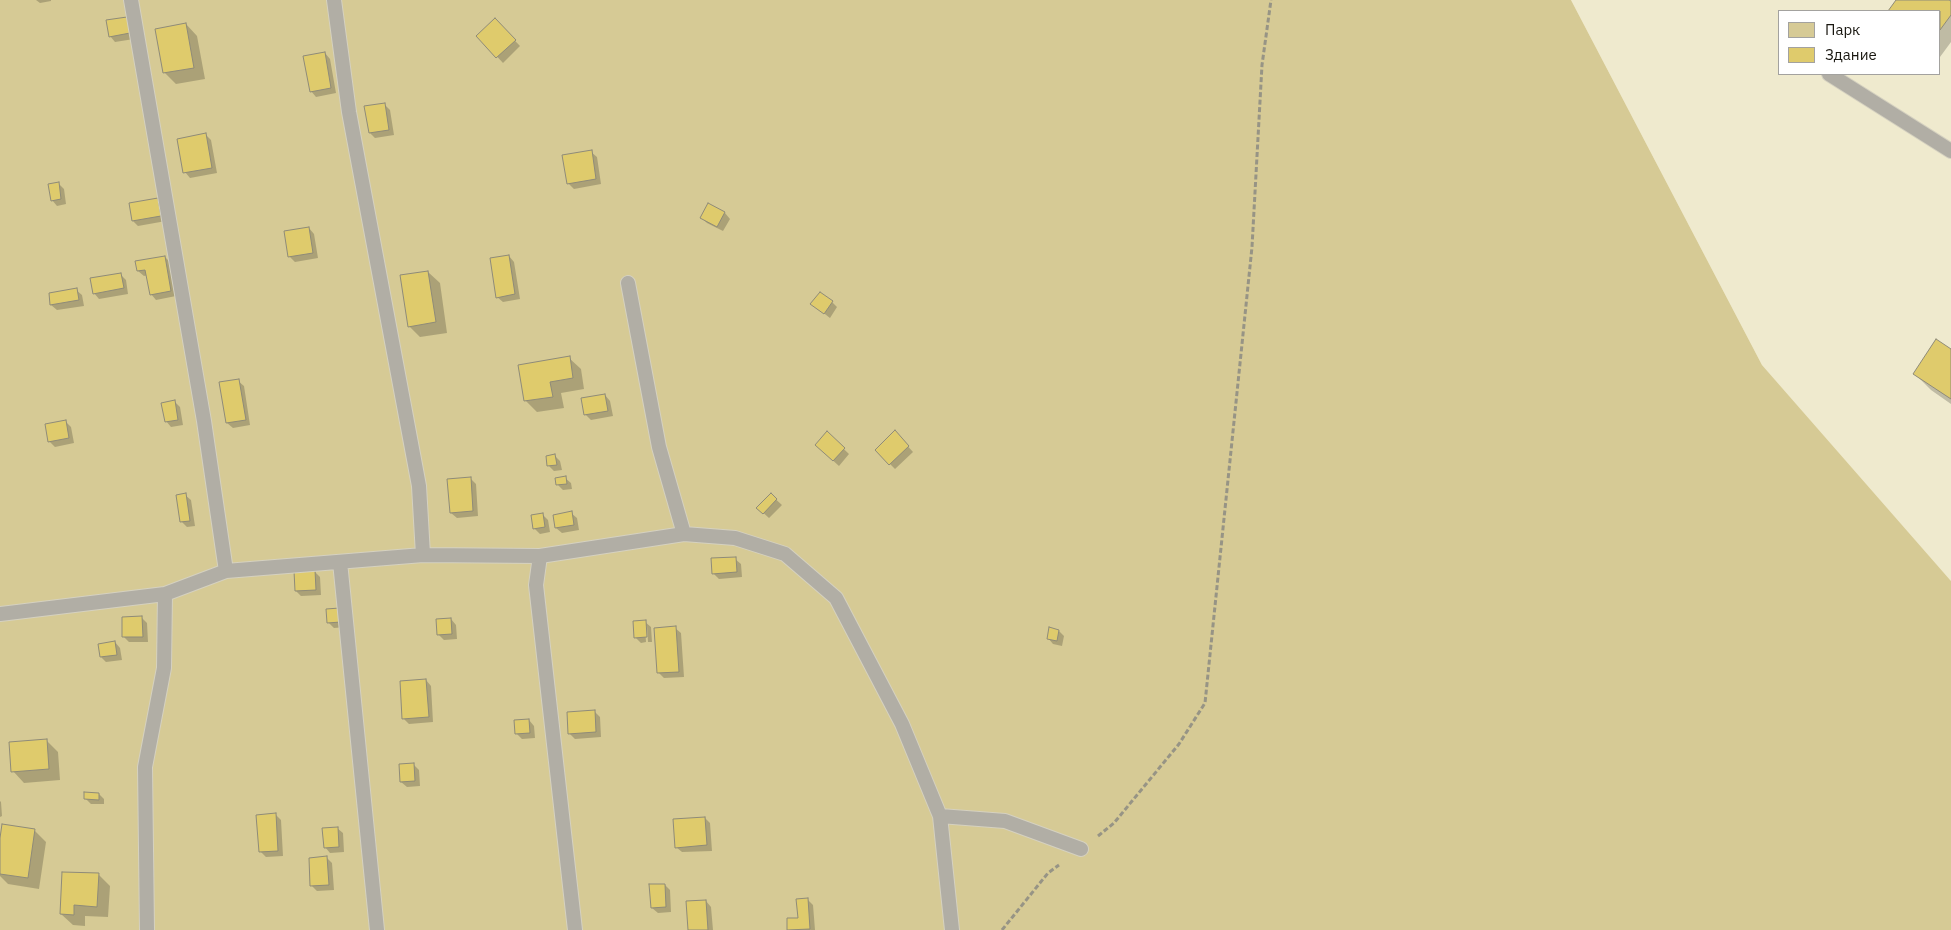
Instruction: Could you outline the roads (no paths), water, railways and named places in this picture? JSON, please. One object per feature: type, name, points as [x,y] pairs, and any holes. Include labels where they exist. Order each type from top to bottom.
[{"type":"lane","points":[[131,0],[204,421],[226,571]]},
{"type":"lane","points":[[334,0],[349,112],[418,486],[423,555]]},
{"type":"lane","points":[[1831,75],[1951,151]]},
{"type":"lane","points":[[628,283],[659,447],[684,534]]},
{"type":"lane","points":[[0,614],[165,594],[226,571],[423,555],[540,556],[684,534],[735,538],[785,554],[836,598],[902,724],[940,816],[952,930]]},
{"type":"lane","points":[[540,556],[536,585],[574,930]]},
{"type":"lane","points":[[340,562],[377,930]]},
{"type":"lane","points":[[147,930],[145,767],[164,668],[165,594]]},
{"type":"lane","points":[[940,816],[1005,822],[1081,848]]}]
